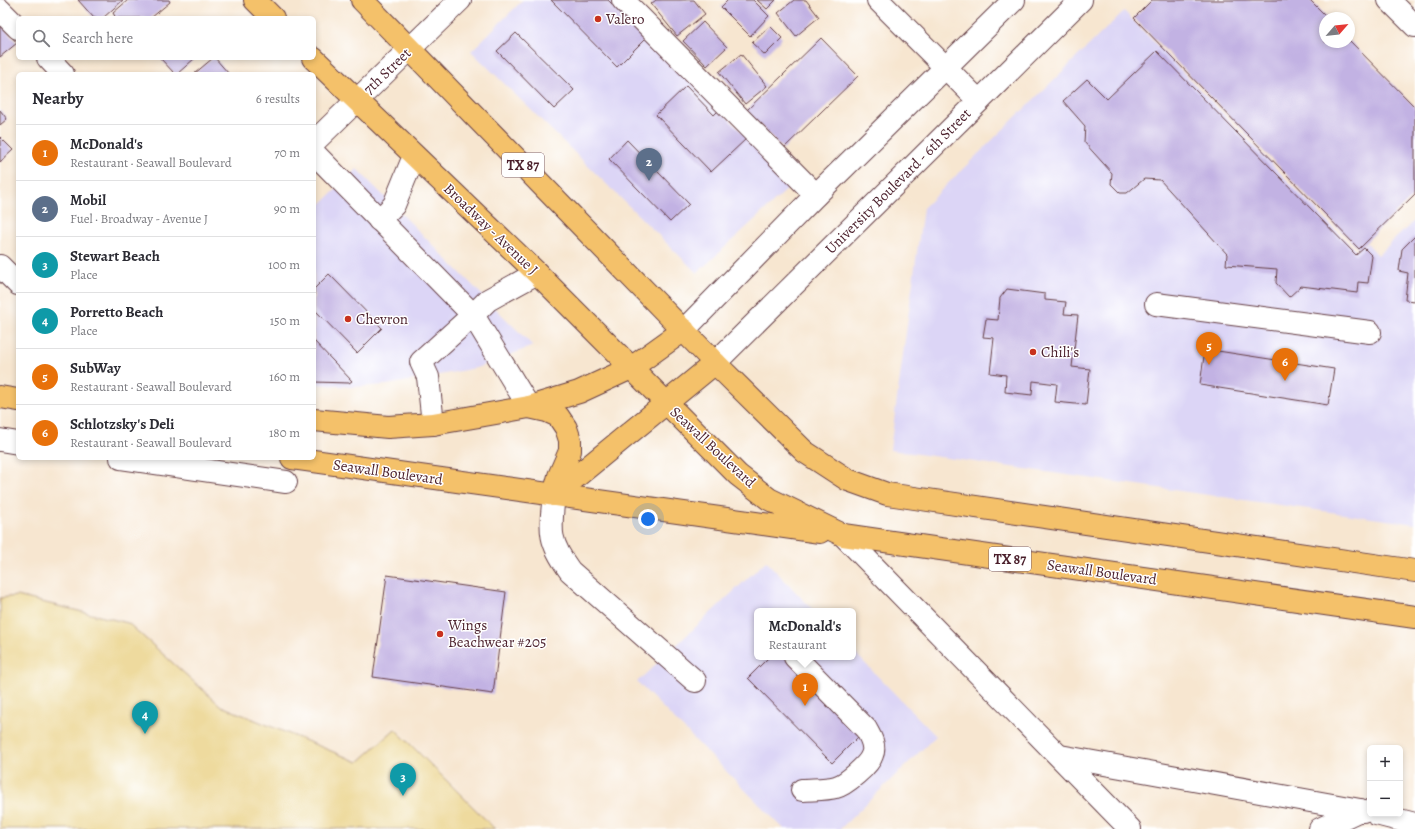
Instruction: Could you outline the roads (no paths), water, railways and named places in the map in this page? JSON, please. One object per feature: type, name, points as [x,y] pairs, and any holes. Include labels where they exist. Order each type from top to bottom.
[{"type":"main road","points":[[255,0],[271,16]]},
{"type":"main road","name":"TX 87","points":[[362,0],[411,48],[715,363],[806,452],[848,480],[887,494],[1415,571]]},
{"type":"main road","name":"Broadway - Avenue J","points":[[315,60],[537,273],[666,403]]},
{"type":"main road","points":[[316,420],[388,427],[433,424],[529,407],[579,392],[631,368],[684,330]]},
{"type":"main road","name":"Seawall Boulevard","points":[[306,460],[554,495],[715,363]]},
{"type":"main road","points":[[0,397],[16,400]]},
{"type":"main road","name":"Seawall Boulevard","points":[[666,403],[738,475],[769,499],[843,535],[1415,616]]},
{"type":"main road","points":[[529,407],[547,411],[558,416],[566,428],[570,440],[570,450],[559,476],[554,495],[843,535]]},
{"type":"street","name":"7th Street","points":[[316,140],[460,0]]},
{"type":"street","points":[[623,0],[816,196]]},
{"type":"street","points":[[878,0],[979,101]]},
{"type":"street","points":[[684,330],[816,196],[1014,0]]},
{"type":"street","name":"University Boulevard - 6th Street","points":[[715,363],[1081,0]]},
{"type":"street","points":[[1389,0],[1415,26]]},
{"type":"street","points":[[0,10],[16,26]]},
{"type":"street","points":[[50,60],[61,72]]},
{"type":"street","points":[[316,156],[473,315],[529,407]]},
{"type":"street","points":[[379,220],[394,205],[414,156]]},
{"type":"street","points":[[0,266],[16,282]]},
{"type":"street","points":[[433,424],[428,377],[421,362],[488,300],[537,273]]},
{"type":"street","points":[[1156,304],[1370,332]]},
{"type":"street","points":[[0,440],[16,443]]},
{"type":"street","points":[[135,460],[286,482]]},
{"type":"street","points":[[554,495],[550,525],[552,540],[559,556],[570,571],[695,681]]},
{"type":"street","points":[[843,535],[1130,829]]},
{"type":"street","points":[[800,660],[866,729],[872,739],[873,749],[872,755],[858,772],[836,787],[802,790]]},
{"type":"street","points":[[1060,756],[1367,812]]},
{"type":"street","points":[[1320,829],[1367,813]]},
{"type":"street","points":[[1388,817],[1415,824]]},
{"type":"place","name":"Valero","points":[[598,19]]},
{"type":"place","name":"Mobil","points":[[649,181]]},
{"type":"place","name":"Chevron","points":[[348,319]]},
{"type":"place","name":"Chili's","points":[[1033,352]]},
{"type":"place","name":"SubWay","points":[[1209,365]]},
{"type":"place","name":"Schlotzsky's Deli","points":[[1285,381]]},
{"type":"place","name":"Wings Beachwear #205","points":[[440,634]]},
{"type":"place","name":"McDonald's","points":[[805,706]]},
{"type":"place","name":"Porretto Beach","points":[[145,734]]},
{"type":"place","name":"Stewart Beach","points":[[403,796]]}]
